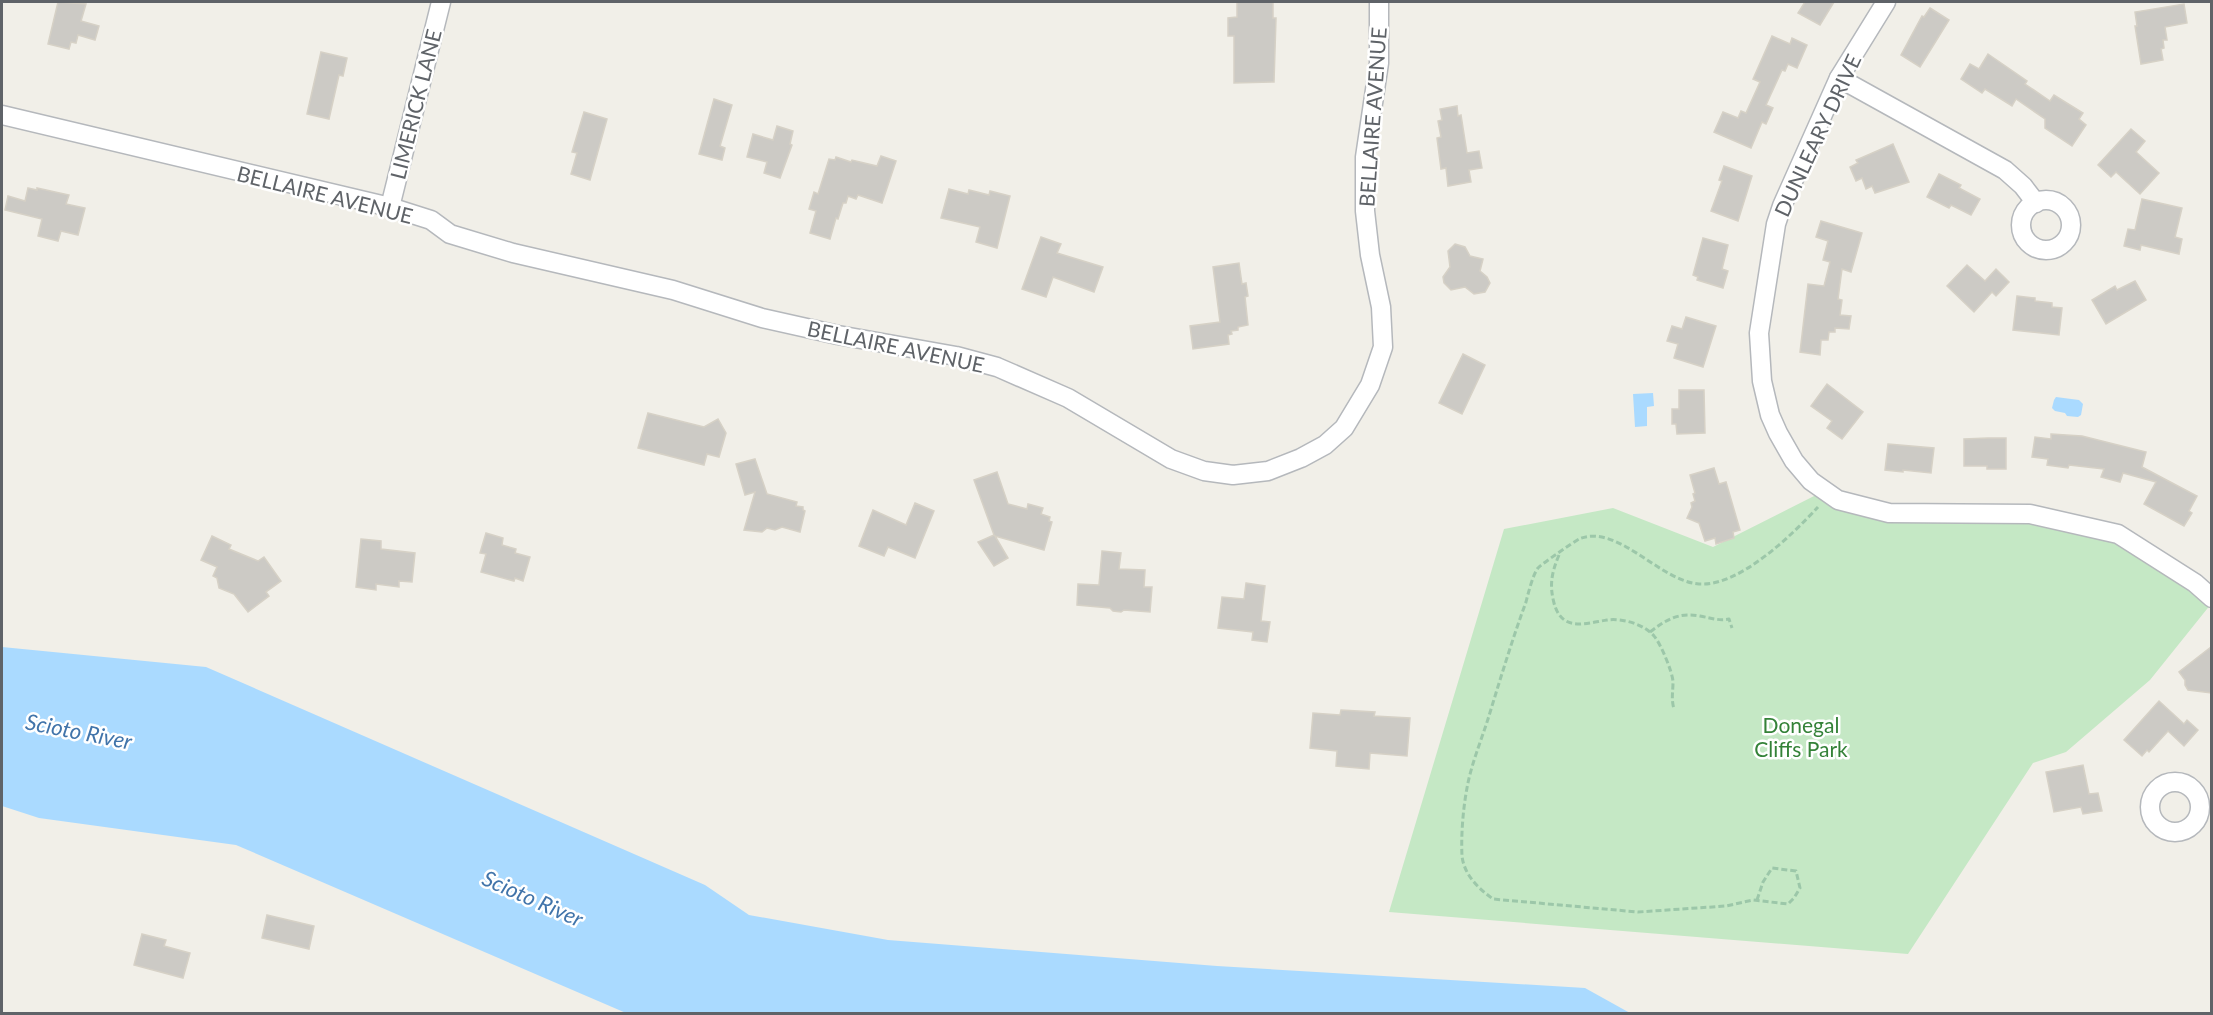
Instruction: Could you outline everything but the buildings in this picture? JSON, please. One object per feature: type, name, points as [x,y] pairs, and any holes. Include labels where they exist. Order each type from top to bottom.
[{"type":"street","name":"LIMERICK LANE","points":[[390,207],[441,2]]},
{"type":"street","name":"BELLAIRE AVENUE","points":[[2,115],[390,207],[430,220],[450,234],[513,253],[673,290],[762,318],[838,335],[956,356],[997,367],[1068,398],[1171,459],[1204,471],[1233,475],[1268,471],[1301,458],[1325,445],[1344,428],[1370,385],[1383,347],[1381,307],[1370,255],[1365,211],[1365,157],[1379,63],[1379,2]]},
{"type":"street","name":"DUNLEARY DRIVE","points":[[1834,498],[1811,481],[1794,461],[1778,433],[1770,415],[1762,381],[1759,333],[1776,224],[1782,206],[1839,78],[1886,2]]},
{"type":"street","points":[[1839,78],[2005,170],[2023,186],[2036,203]]},
{"type":"street","points":[[1834,498],[1889,513],[2030,514],[2118,534],[2195,583],[2211,598]]},
{"type":"path","points":[[1757,900],[1763,882],[1772,868],[1796,871],[1800,888],[1788,904],[1757,900],[1726,906],[1638,912],[1493,899],[1479,888],[1468,873],[1462,858],[1467,788],[1538,568],[1579,539],[1595,537],[1617,541],[1650,564],[1682,581],[1700,584],[1717,582],[1746,569],[1770,554],[1797,530],[1820,504],[1834,498]]},
{"type":"path","points":[[1560,553],[1551,575],[1556,611],[1571,623],[1581,625],[1608,620],[1621,621],[1634,624],[1650,632],[1660,645],[1671,674],[1674,709]]},
{"type":"path","points":[[1650,632],[1667,619],[1685,615],[1719,621],[1729,618],[1732,628]]},
{"type":"green space","name":"Donegal Cliffs Park","points":[[1824,491],[1838,500],[2030,514],[2118,534],[2211,604],[2150,680],[2066,752],[2033,763],[1908,954],[1389,912],[1504,529],[1613,508],[1713,547]]},
{"type":"water","points":[[1653,393],[1654,406],[1647,407],[1647,426],[1635,427],[1633,394]]},
{"type":"water","points":[[2056,397],[2079,400],[2083,404],[2081,415],[2067,416],[2065,413],[2055,411],[2052,408]]},
{"type":"water","name":"Scioto River","points":[[2,647],[206,667],[705,885],[749,915],[888,940],[1217,966],[1585,988],[1630,1013],[626,1013],[236,845],[39,818],[2,806]]}]
